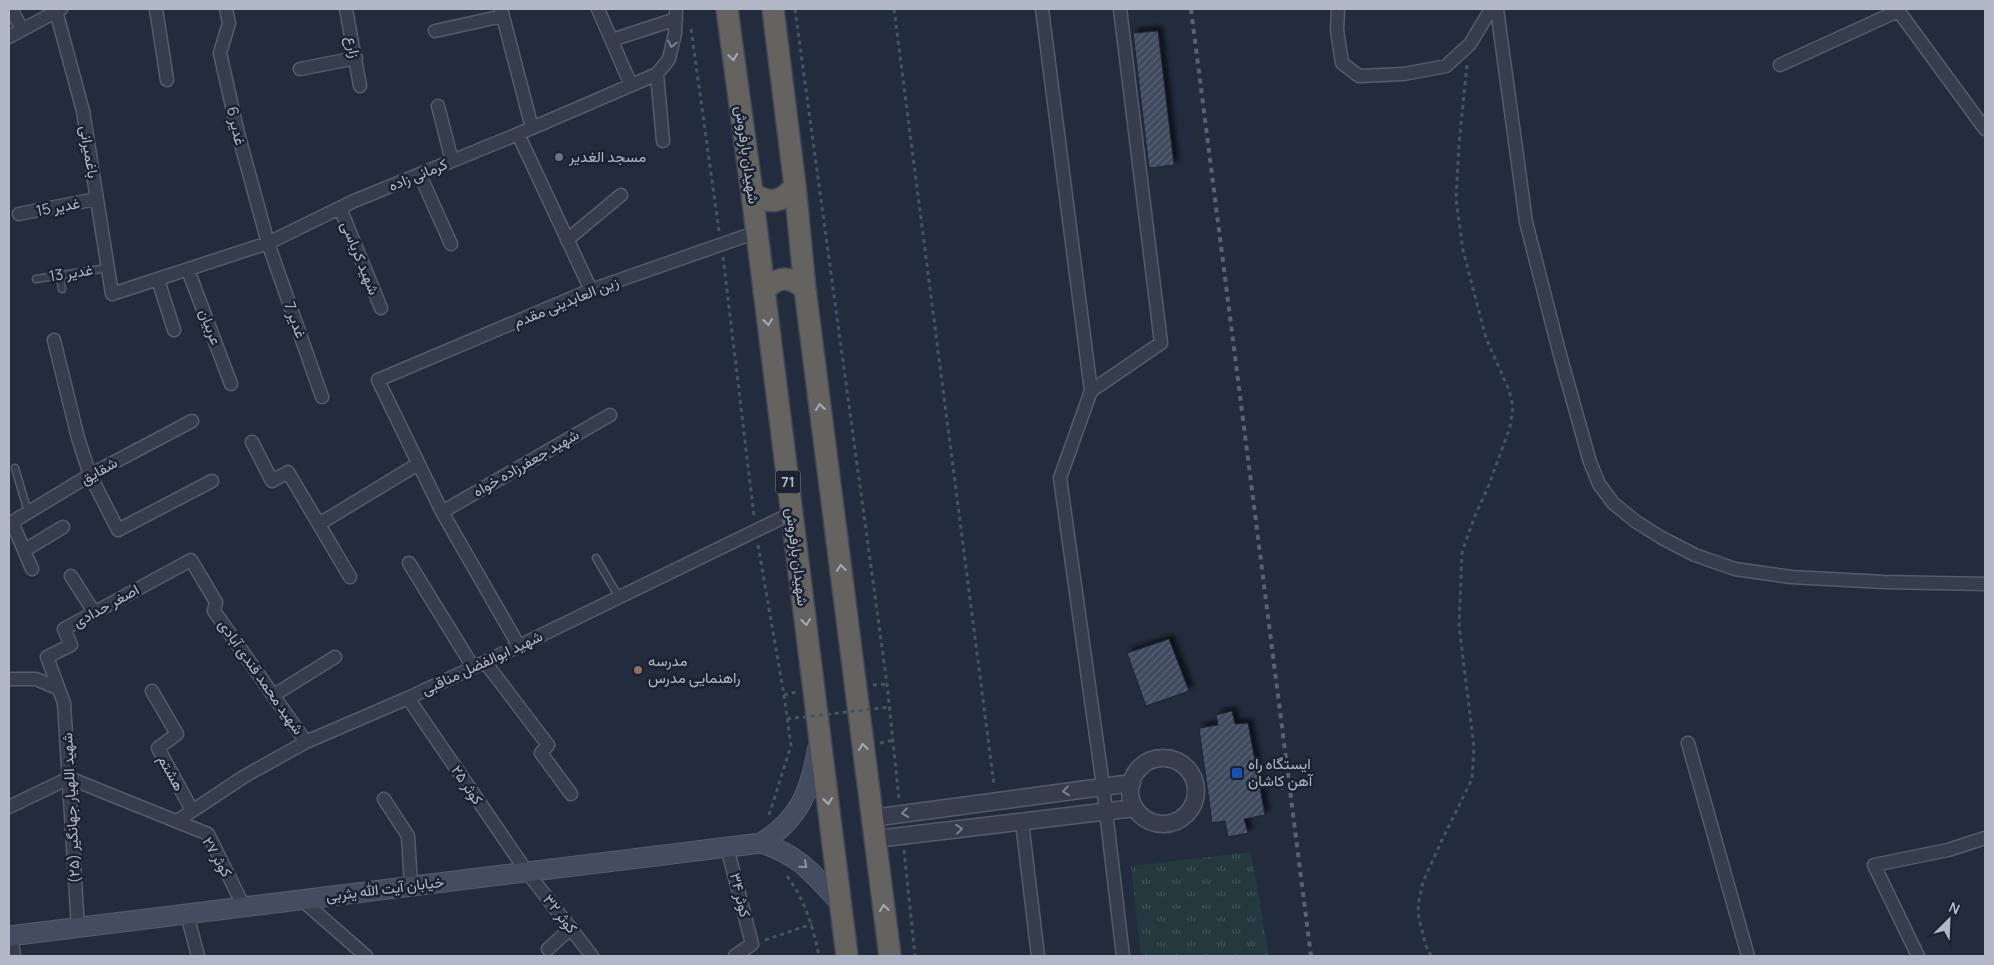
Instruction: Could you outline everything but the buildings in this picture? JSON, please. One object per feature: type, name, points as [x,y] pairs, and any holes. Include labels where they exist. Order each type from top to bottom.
[{"type":"highway","name":"شهیدان بارفروش","points":[[727,9],[757,232],[847,956]]},
{"type":"highway","points":[[773,9],[795,186],[805,289],[890,956]]},
{"type":"highway","points":[[752,193],[763,200],[776,201],[787,196],[795,186]]},
{"type":"highway","points":[[764,291],[772,282],[784,278],[796,281],[805,289]]},
{"type":"main road","points":[[761,843],[779,832],[804,798],[813,775],[820,738]]},
{"type":"main road","points":[[761,843],[782,850],[810,870],[840,904]]},
{"type":"main road","name":"خیابان آیت الله یثربی","points":[[10,936],[761,843]]},
{"type":"street","points":[[11,9],[22,29]]},
{"type":"street","points":[[156,9],[167,80]]},
{"type":"street","name":"غدیر 6","points":[[226,9],[229,23],[220,53],[238,134],[268,243]]},
{"type":"street","name":"زارع","points":[[346,9],[360,86]]},
{"type":"street","points":[[598,9],[631,85]]},
{"type":"street","points":[[1042,9],[1091,391],[1060,478],[1103,786],[1122,956]]},
{"type":"street","points":[[1091,391],[1161,343],[1120,9]]},
{"type":"street","points":[[1338,9],[1337,30],[1342,63],[1359,76],[1404,74],[1446,66],[1470,44],[1491,9]]},
{"type":"street","points":[[1498,9],[1526,222],[1590,462],[1599,484],[1613,503],[1635,522],[1662,538],[1695,554],[1735,569],[1791,577],[1884,582],[1985,584]]},
{"type":"street","points":[[9,37],[58,10]]},
{"type":"street","name":"باغمیرانی","points":[[58,10],[83,111],[112,294]]},
{"type":"street","points":[[1780,66],[1898,10],[1985,129]]},
{"type":"street","points":[[436,31],[502,12],[532,128]]},
{"type":"street","points":[[612,40],[676,14],[675,33],[669,59],[657,74],[663,142]]},
{"type":"street","points":[[300,69],[356,58]]},
{"type":"street","name":"کرمانی زاده","points":[[112,294],[268,243],[340,208],[657,74]]},
{"type":"street","points":[[438,106],[452,162]]},
{"type":"street","points":[[518,134],[591,290]]},
{"type":"street","points":[[420,175],[451,244]]},
{"type":"street","points":[[567,240],[621,195]]},
{"type":"street","name":"غدیر 15","points":[[19,214],[96,199]]},
{"type":"street","name":"شهید کرباسی","points":[[340,208],[381,308]]},
{"type":"street","name":"زین العابدینی مقدم","points":[[418,464],[378,380],[591,290],[757,232]]},
{"type":"street","name":"غدیر 7","points":[[268,243],[322,397]]},
{"type":"street","name":"عربیان","points":[[188,270],[231,384]]},
{"type":"street","points":[[158,280],[174,330]]},
{"type":"street","points":[[54,340],[78,438],[90,475],[118,530],[212,481]]},
{"type":"street","name":"شهید جعفرزاده خواه","points":[[442,512],[610,415]]},
{"type":"street","name":"شقایق","points":[[10,523],[90,475],[192,421]]},
{"type":"street","points":[[252,442],[272,480],[288,472],[350,576]]},
{"type":"street","points":[[319,524],[418,464],[442,512],[519,646]]},
{"type":"street","name":"شهید ابوالفضل مناقبی","points":[[177,821],[260,767],[306,742],[408,698],[519,646],[792,513]]},
{"type":"street","points":[[10,523],[25,550],[32,569]]},
{"type":"street","points":[[25,550],[63,527]]},
{"type":"street","name":"اصغر حدادی","points":[[59,689],[47,657],[71,644],[64,629],[191,560]]},
{"type":"street","name":"شهید محمد قندی آبادی","points":[[191,560],[216,602],[214,611],[306,742]]},
{"type":"street","points":[[409,563],[479,664],[548,745],[541,753],[571,794]]},
{"type":"street","points":[[71,576],[94,612]]},
{"type":"street","points":[[274,695],[335,657]]},
{"type":"street","points":[[9,679],[36,679],[59,689]]},
{"type":"street","name":"شهید اللهیار جهانگیر (۲۵)","points":[[59,689],[64,703],[78,928]]},
{"type":"street","name":"هشتم","points":[[152,691],[177,734],[158,748],[192,810]]},
{"type":"street","name":"کوثر ۲۵","points":[[408,698],[527,872]]},
{"type":"street","points":[[1688,742],[1748,956]]},
{"type":"street","points":[[1162,758],[1174,760],[1184,765],[1192,774],[1196,784],[1196,794],[1191,808],[1180,820],[1171,824],[1161,824],[1150,822],[1135,808],[1131,797],[1132,783],[1134,775],[1151,760],[1162,758]]},
{"type":"street","points":[[9,807],[69,778]]},
{"type":"street","name":"کوثر ۲۷","points":[[69,778],[208,834],[244,907]]},
{"type":"street","points":[[872,818],[1132,783]]},
{"type":"street","points":[[1020,797],[1038,956]]},
{"type":"street","points":[[384,799],[408,836],[410,886]]},
{"type":"street","points":[[876,839],[1135,808]]},
{"type":"street","points":[[1918,956],[1874,865],[1948,850],[1985,838]]},
{"type":"street","name":"کوثر ۳۴","points":[[727,847],[752,944]]},
{"type":"street","name":"کوثر ۳۲","points":[[527,872],[592,956]]},
{"type":"street","points":[[302,900],[366,956]]},
{"type":"street","points":[[186,914],[198,956]]},
{"type":"street","points":[[548,949],[571,928]]},
{"type":"street","points":[[10,936],[14,956]]},
{"type":"street","points":[[735,956],[752,944]]},
{"type":"lane","name":"غدیر 13","points":[[36,279],[107,268]]},
{"type":"lane","points":[[60,275],[62,289]]},
{"type":"lane","points":[[16,468],[28,512]]},
{"type":"lane","points":[[596,558],[619,597]]},
{"type":"path","points":[[795,9],[894,740]]},
{"type":"path","points":[[894,9],[996,801]]},
{"type":"path","points":[[691,28],[721,244],[755,530],[791,746],[761,843]]},
{"type":"path","points":[[1431,956],[1418,919],[1418,905],[1423,882],[1472,778],[1474,747],[1459,626],[1462,552],[1510,427],[1513,407],[1509,390],[1486,338],[1473,292],[1463,250],[1456,199],[1464,85],[1470,44]]},
{"type":"path","points":[[788,719],[890,707]]},
{"type":"path","points":[[784,872],[795,887],[812,924],[819,956]]},
{"type":"path","points":[[752,944],[812,924]]},
{"type":"green space","points":[[1251,852],[1269,956],[1141,956],[1131,866]]},
{"type":"railway","points":[[1191,9],[1311,956]]},
{"type":"place","name":"مسجد الغدیر","points":[[559,157]]},
{"type":"place","name":"مدرسه راهنمایی مدرس","points":[[638,670]]},
{"type":"place","name":"ایستگاه راه آهن کاشان","points":[[1237,773]]}]
